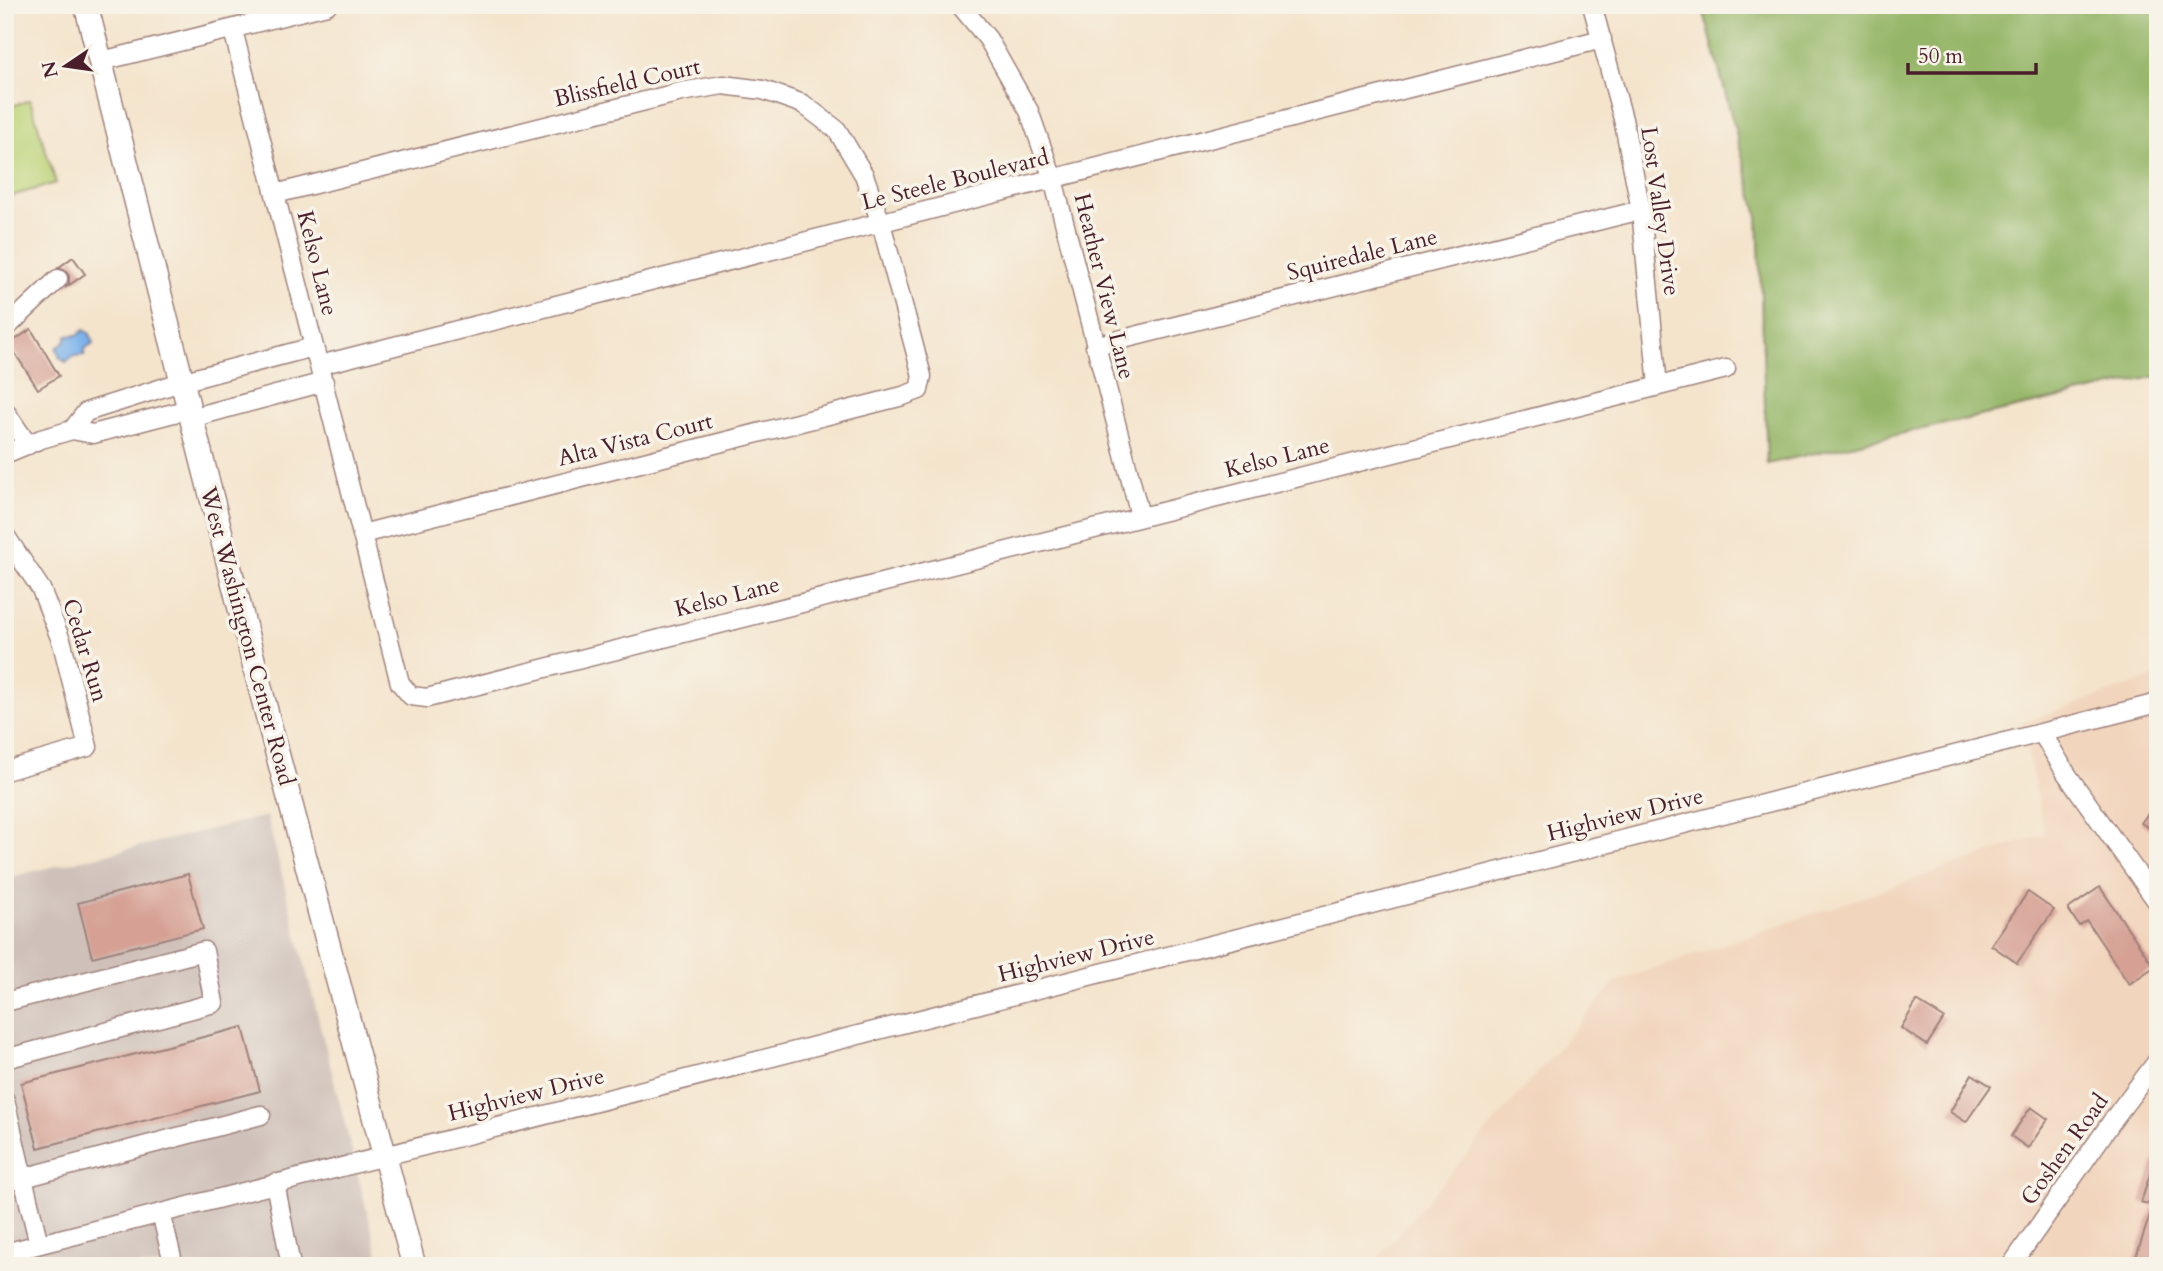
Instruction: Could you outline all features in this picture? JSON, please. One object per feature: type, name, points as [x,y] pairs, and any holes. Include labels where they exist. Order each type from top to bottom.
[{"type":"main road","name":"West Washington Center Road","points":[[86,5],[271,730],[414,1266]]},
{"type":"street","points":[[102,61],[327,5]]},
{"type":"street","name":"Heather View Lane","points":[[960,5],[989,39],[1029,111],[1053,179],[1139,516]]},
{"type":"street","name":"Lost Valley Drive","points":[[1592,5],[1623,119],[1641,210],[1658,386]]},
{"type":"street","name":"Kelso Lane","points":[[233,30],[401,683],[411,696],[427,698],[1726,369]]},
{"type":"street","name":"Le Steele Boulevard","points":[[72,430],[93,434],[190,413],[322,373],[881,223],[1602,39]]},
{"type":"street","name":"Blissfield Court","points":[[275,194],[681,92],[723,85],[763,90],[803,104],[837,130],[864,175],[881,223],[922,376],[919,390]]},
{"type":"street","name":"Squiredale Lane","points":[[1095,346],[1641,210]]},
{"type":"street","points":[[5,329],[58,279]]},
{"type":"street","points":[[5,454],[72,430],[86,412],[181,382],[313,347]]},
{"type":"street","name":"Alta Vista Court","points":[[362,534],[919,390]]},
{"type":"street","points":[[5,411],[28,445]]},
{"type":"street","name":"Cedar Run","points":[[5,771],[88,747],[62,643],[46,600],[7,542]]},
{"type":"street","name":"Highview Drive","points":[[10,1257],[39,1244],[386,1154],[2158,703]]},
{"type":"street","points":[[2042,733],[2066,773],[2158,903]]},
{"type":"street","points":[[5,1002],[204,951],[214,1003],[5,1059]]},
{"type":"street","name":"Goshen Road","points":[[2011,1266],[2158,1060]]},
{"type":"street","points":[[5,1100],[14,1180],[39,1244]]},
{"type":"street","points":[[14,1180],[261,1115]]},
{"type":"street","points":[[275,1183],[291,1266]]},
{"type":"street","points":[[161,1213],[174,1266]]},
{"type":"shaded area","points":[[2158,676],[2158,1266],[1371,1266],[1615,982],[2045,834],[2021,723]]},
{"type":"shaded area","points":[[267,816],[381,1266],[5,1266],[5,878]]},
{"type":"green space","points":[[1702,5],[2158,5],[2158,376],[1767,464],[1758,216]]},
{"type":"green space","points":[[30,100],[56,183],[5,198],[5,108]]},
{"type":"water","points":[[84,330],[90,334],[93,343],[85,349],[84,355],[74,356],[66,362],[60,358],[57,348],[65,342],[67,336],[78,335]]},
{"type":"building","points":[[73,257],[85,274],[65,288],[69,283],[69,276],[66,271],[58,268]]},
{"type":"building","points":[[31,329],[59,376],[38,389],[9,344]]},
{"type":"building","points":[[2158,800],[2158,834],[2141,823]]},
{"type":"building","points":[[188,874],[203,929],[92,957],[78,903]]},
{"type":"building","points":[[2100,887],[2154,967],[2129,984],[2087,921],[2079,926],[2068,909]]},
{"type":"building","points":[[2028,892],[2054,910],[2017,963],[1991,945]]},
{"type":"building","points":[[1917,1001],[1944,1018],[1927,1045],[1901,1028]]},
{"type":"building","points":[[243,1027],[260,1091],[38,1148],[21,1083]]},
{"type":"building","points":[[1972,1074],[1991,1086],[1966,1122],[1950,1112]]},
{"type":"building","points":[[2031,1107],[2048,1119],[2028,1148],[2011,1136]]},
{"type":"building","points":[[2155,1159],[2158,1159],[2158,1266],[2133,1266],[2153,1206],[2141,1202]]}]
